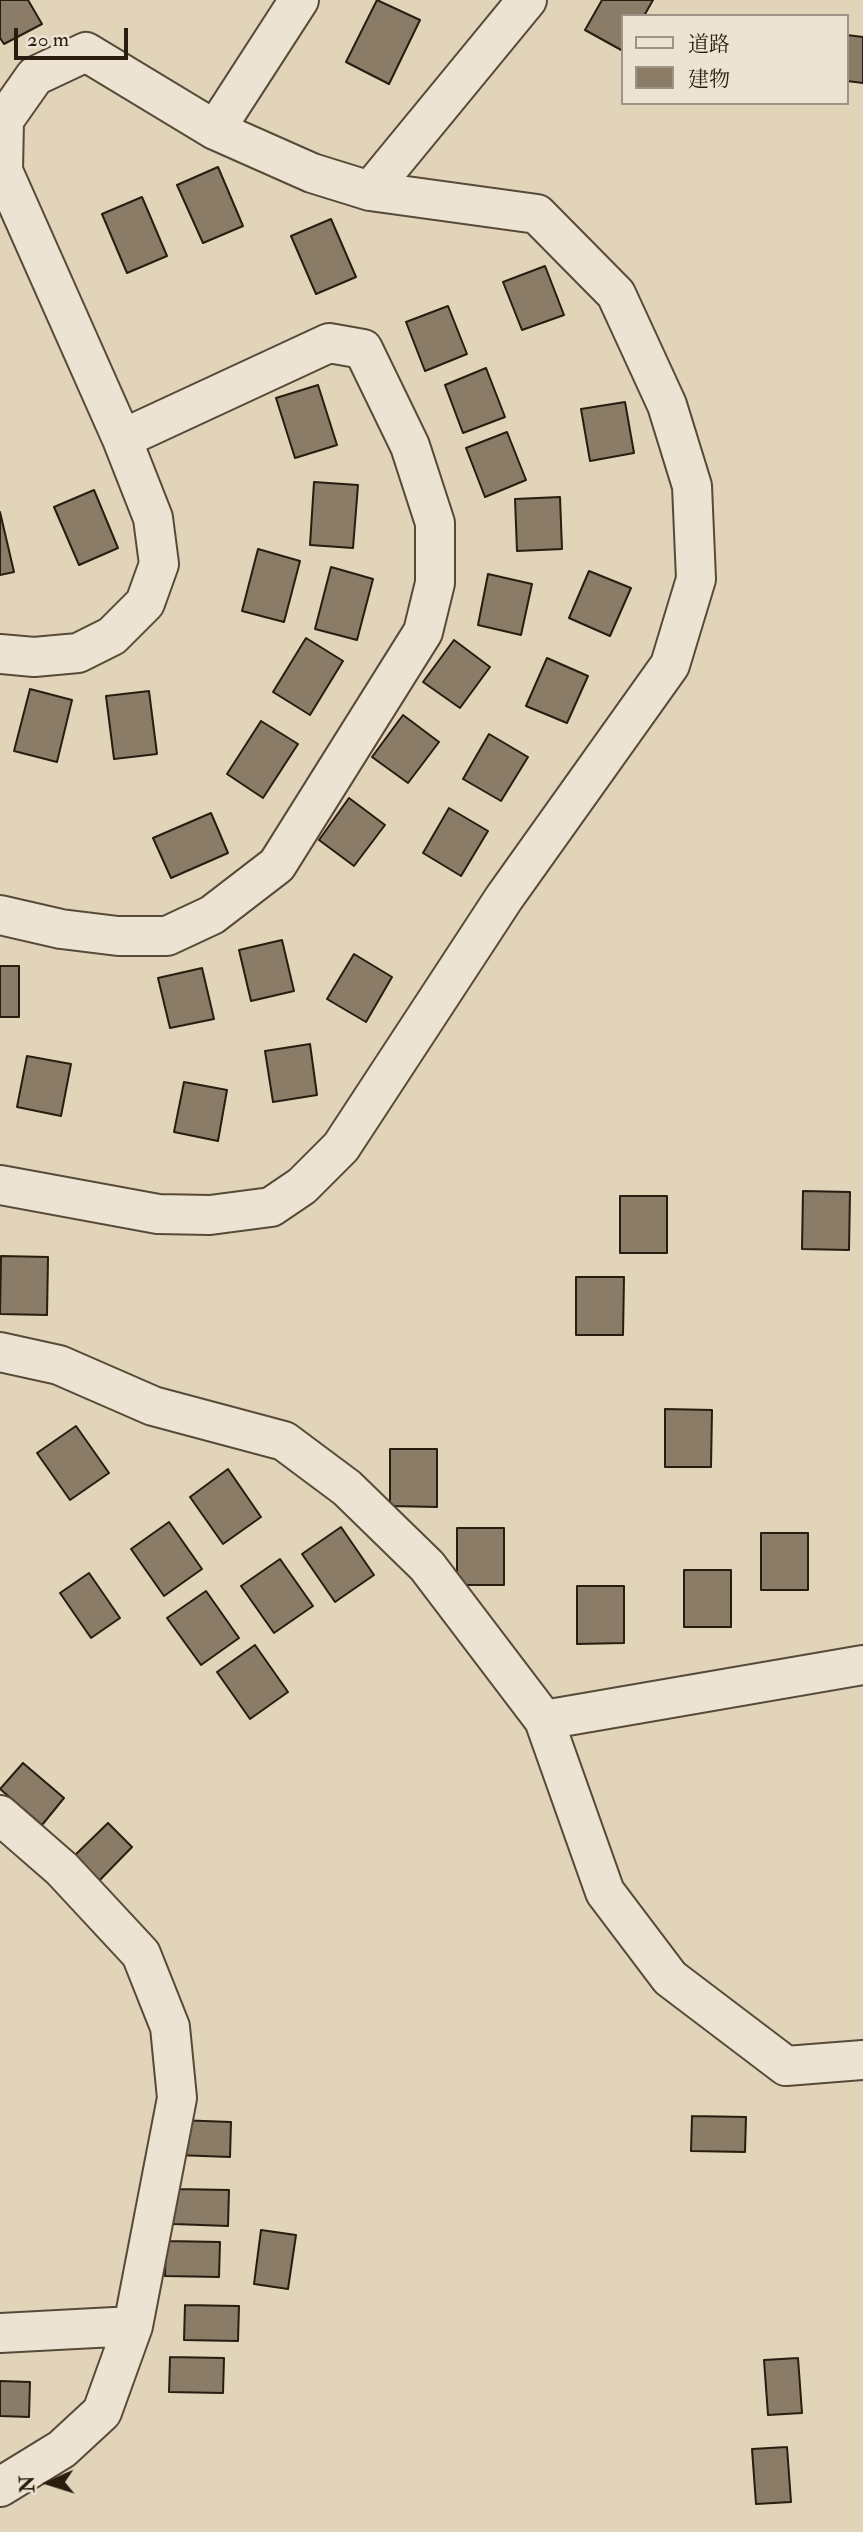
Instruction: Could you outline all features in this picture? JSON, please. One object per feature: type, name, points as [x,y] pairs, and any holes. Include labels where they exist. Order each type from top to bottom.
[{"type":"street","points":[[215,130],[299,0]]},
{"type":"street","points":[[370,191],[527,0]]},
{"type":"street","points":[[0,654],[34,657],[78,653],[111,636],[145,603],[159,564],[153,518],[122,439],[3,171],[4,120],[34,76],[86,52],[215,130],[312,173],[370,191],[537,215],[616,293],[667,405],[692,486],[696,579],[670,665],[504,898],[341,1147],[302,1186],[271,1207],[211,1215],[158,1214],[0,1185]]},
{"type":"street","points":[[0,915],[61,929],[118,936],[167,936],[212,915],[277,865],[423,632],[435,583],[435,523],[410,446],[363,349],[329,343],[122,439]]},
{"type":"street","points":[[0,1352],[59,1365],[153,1406],[284,1441],[347,1488],[427,1566],[544,1720],[605,1892],[670,1978],[786,2066],[863,2060]]},
{"type":"street","points":[[544,1720],[863,1665]]},
{"type":"street","points":[[0,1815],[62,1869],[141,1954],[170,2027],[177,2098],[133,2326],[102,2412],[62,2449],[0,2487]]},
{"type":"street","points":[[0,2333],[133,2326]]},
{"type":"building","points":[[0,0],[28,0],[42,24],[4,44],[0,38]]},
{"type":"building","points":[[377,0],[420,20],[389,84],[346,62]]},
{"type":"building","points":[[602,0],[653,0],[645,14],[622,14],[622,50],[585,30]]},
{"type":"building","points":[[849,35],[863,37],[863,83],[849,81]]},
{"type":"building","points":[[218,167],[243,226],[203,243],[177,185]]},
{"type":"building","points":[[142,197],[167,256],[127,273],[102,214]]},
{"type":"building","points":[[331,219],[356,277],[316,294],[291,236]]},
{"type":"building","points":[[545,266],[564,315],[522,330],[503,282]]},
{"type":"building","points":[[448,306],[467,354],[425,371],[406,322]]},
{"type":"building","points":[[486,368],[505,417],[463,433],[445,385]]},
{"type":"building","points":[[318,385],[337,445],[295,458],[276,398]]},
{"type":"building","points":[[625,402],[634,453],[590,461],[581,409]]},
{"type":"building","points":[[507,432],[526,480],[485,497],[466,448]]},
{"type":"building","points":[[314,482],[358,485],[353,548],[310,545]]},
{"type":"building","points":[[94,490],[118,548],[79,565],[54,507]]},
{"type":"building","points":[[560,497],[562,549],[517,551],[515,499]]},
{"type":"building","points":[[0,512],[14,572],[0,575]]},
{"type":"building","points":[[258,549],[300,561],[284,622],[242,611]]},
{"type":"building","points":[[331,567],[373,579],[357,640],[315,629]]},
{"type":"building","points":[[589,571],[631,588],[610,636],[569,618]]},
{"type":"building","points":[[488,574],[532,584],[521,635],[478,625]]},
{"type":"building","points":[[306,638],[343,661],[310,715],[273,692]]},
{"type":"building","points":[[454,640],[490,667],[460,708],[423,682]]},
{"type":"building","points":[[547,658],[588,676],[567,723],[526,706]]},
{"type":"building","points":[[30,689],[72,700],[57,762],[14,751]]},
{"type":"building","points":[[149,691],[157,754],[114,759],[106,696]]},
{"type":"building","points":[[403,715],[439,742],[408,783],[372,757]]},
{"type":"building","points":[[261,721],[298,744],[263,798],[227,774]]},
{"type":"building","points":[[489,734],[528,757],[501,801],[463,779]]},
{"type":"building","points":[[349,798],[385,825],[354,866],[319,840]]},
{"type":"building","points":[[449,808],[488,831],[461,876],[423,853]]},
{"type":"building","points":[[211,813],[228,853],[171,878],[153,838]]},
{"type":"building","points":[[282,940],[294,991],[251,1001],[239,950]]},
{"type":"building","points":[[354,954],[392,977],[366,1022],[327,999]]},
{"type":"building","points":[[0,966],[19,966],[19,1017],[0,1017]]},
{"type":"building","points":[[202,968],[214,1019],[170,1028],[158,978]]},
{"type":"building","points":[[310,1044],[317,1095],[273,1102],[265,1051]]},
{"type":"building","points":[[27,1056],[71,1064],[61,1116],[17,1107]]},
{"type":"building","points":[[184,1082],[227,1090],[218,1141],[174,1132]]},
{"type":"building","points":[[803,1191],[850,1192],[849,1250],[802,1249]]},
{"type":"building","points":[[620,1196],[667,1196],[667,1253],[620,1253]]},
{"type":"building","points":[[1,1256],[48,1257],[47,1315],[0,1314]]},
{"type":"building","points":[[576,1277],[624,1277],[623,1335],[576,1335]]},
{"type":"building","points":[[665,1409],[712,1410],[711,1467],[665,1467]]},
{"type":"building","points":[[76,1426],[109,1473],[70,1500],[37,1453]]},
{"type":"building","points":[[390,1449],[437,1449],[437,1507],[390,1506]]},
{"type":"building","points":[[228,1469],[261,1517],[223,1544],[190,1497]]},
{"type":"building","points":[[169,1522],[202,1569],[164,1596],[131,1549]]},
{"type":"building","points":[[341,1527],[374,1575],[335,1602],[302,1554]]},
{"type":"building","points":[[457,1528],[504,1528],[504,1585],[457,1585]]},
{"type":"building","points":[[761,1533],[808,1533],[808,1590],[761,1590]]},
{"type":"building","points":[[280,1559],[313,1606],[274,1633],[241,1586]]},
{"type":"building","points":[[684,1570],[731,1570],[731,1627],[684,1627]]},
{"type":"building","points":[[89,1573],[120,1618],[91,1638],[60,1593]]},
{"type":"building","points":[[577,1586],[624,1586],[624,1643],[577,1644]]},
{"type":"building","points":[[206,1591],[239,1638],[201,1665],[167,1618]]},
{"type":"building","points":[[255,1645],[288,1692],[250,1719],[217,1672]]},
{"type":"building","points":[[23,1763],[64,1798],[42,1825],[0,1789]]},
{"type":"building","points":[[108,1823],[132,1847],[94,1886],[69,1861]]},
{"type":"building","points":[[692,2116],[746,2117],[745,2152],[691,2151]]},
{"type":"building","points":[[177,2120],[231,2122],[230,2157],[176,2155]]},
{"type":"building","points":[[175,2189],[229,2190],[228,2226],[173,2224]]},
{"type":"building","points":[[261,2230],[296,2235],[288,2289],[254,2284]]},
{"type":"building","points":[[166,2241],[220,2242],[219,2277],[165,2276]]},
{"type":"building","points":[[185,2305],[239,2306],[238,2341],[184,2340]]},
{"type":"building","points":[[170,2357],[224,2358],[223,2393],[169,2392]]},
{"type":"building","points":[[798,2358],[802,2413],[768,2415],[764,2360]]},
{"type":"building","points":[[0,2381],[30,2382],[29,2417],[0,2416]]},
{"type":"building","points":[[787,2447],[791,2502],[756,2504],[752,2449]]}]
